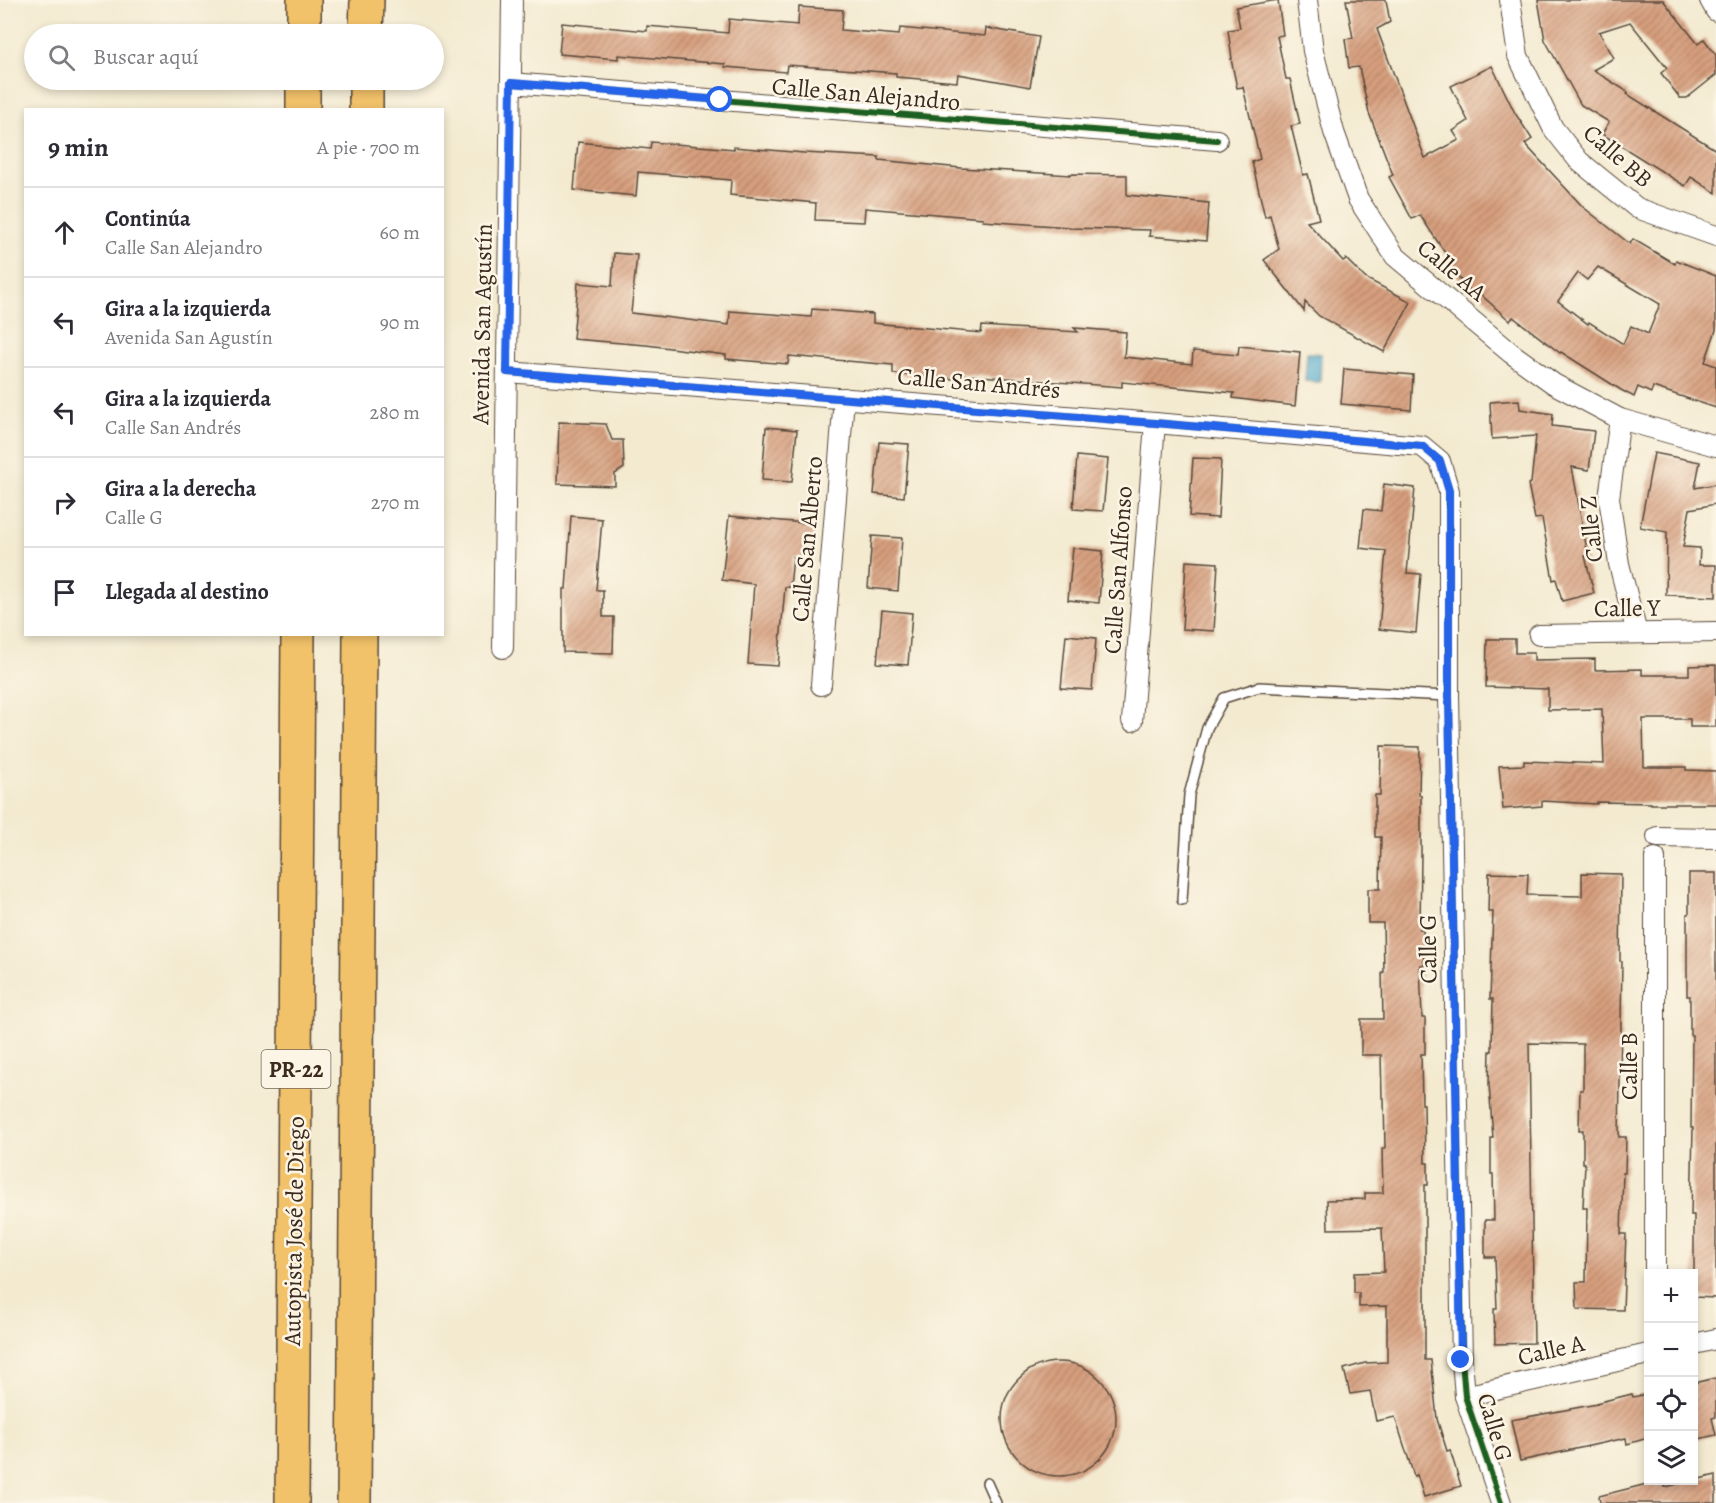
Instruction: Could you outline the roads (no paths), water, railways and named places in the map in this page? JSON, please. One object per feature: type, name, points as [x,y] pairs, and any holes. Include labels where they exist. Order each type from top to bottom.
[{"type":"highway","points":[[304,0],[304,24]]},
{"type":"highway","points":[[366,24],[367,0]]},
{"type":"highway","points":[[303,90],[303,108]]},
{"type":"highway","points":[[366,90],[366,108]]},
{"type":"highway","name":"Autopista José de Diego","points":[[292,1503],[298,636]]},
{"type":"highway","name":"PR-22","points":[[354,1503],[360,636]]},
{"type":"street","name":"Avenida San Agustín","points":[[503,648],[512,0]]},
{"type":"street","name":"Calle AA","points":[[1307,0],[1313,51],[1334,132],[1358,199],[1395,256],[1511,353],[1554,384],[1620,419],[1716,446]]},
{"type":"street","name":"Calle BB","points":[[1510,0],[1518,56],[1553,128],[1579,161],[1637,208],[1716,236]]},
{"type":"street","points":[[1710,0],[1716,11]]},
{"type":"street","name":"Calle San Alejandro","points":[[511,83],[1217,140]]},
{"type":"street","name":"Calle San Andrés","points":[[507,372],[1422,446],[1440,461]]},
{"type":"street","name":"Calle San Alberto","points":[[821,685],[844,398]]},
{"type":"street","name":"Calle Z","points":[[1620,419],[1610,498],[1619,564],[1637,633]]},
{"type":"street","name":"Calle San Alfonso","points":[[1131,722],[1155,423]]},
{"type":"street","name":"Calle G","points":[[1440,461],[1449,491],[1449,696],[1461,1360],[1465,1396],[1501,1503]]},
{"type":"street","name":"Calle Y","points":[[1539,635],[1716,632]]},
{"type":"street","points":[[1657,837],[1716,838]]},
{"type":"street","name":"Calle B","points":[[1655,858],[1655,1269]]},
{"type":"street","points":[[1698,1343],[1716,1339]]},
{"type":"street","name":"Calle A","points":[[1465,1396],[1644,1355]]},
{"type":"lane","points":[[1182,900],[1189,795],[1207,728],[1224,698],[1259,687],[1449,696]]},
{"type":"lane","points":[[987,1483],[996,1503]]},
{"type":"water","points":[[1307,353],[1321,354],[1320,382],[1305,381]]}]
